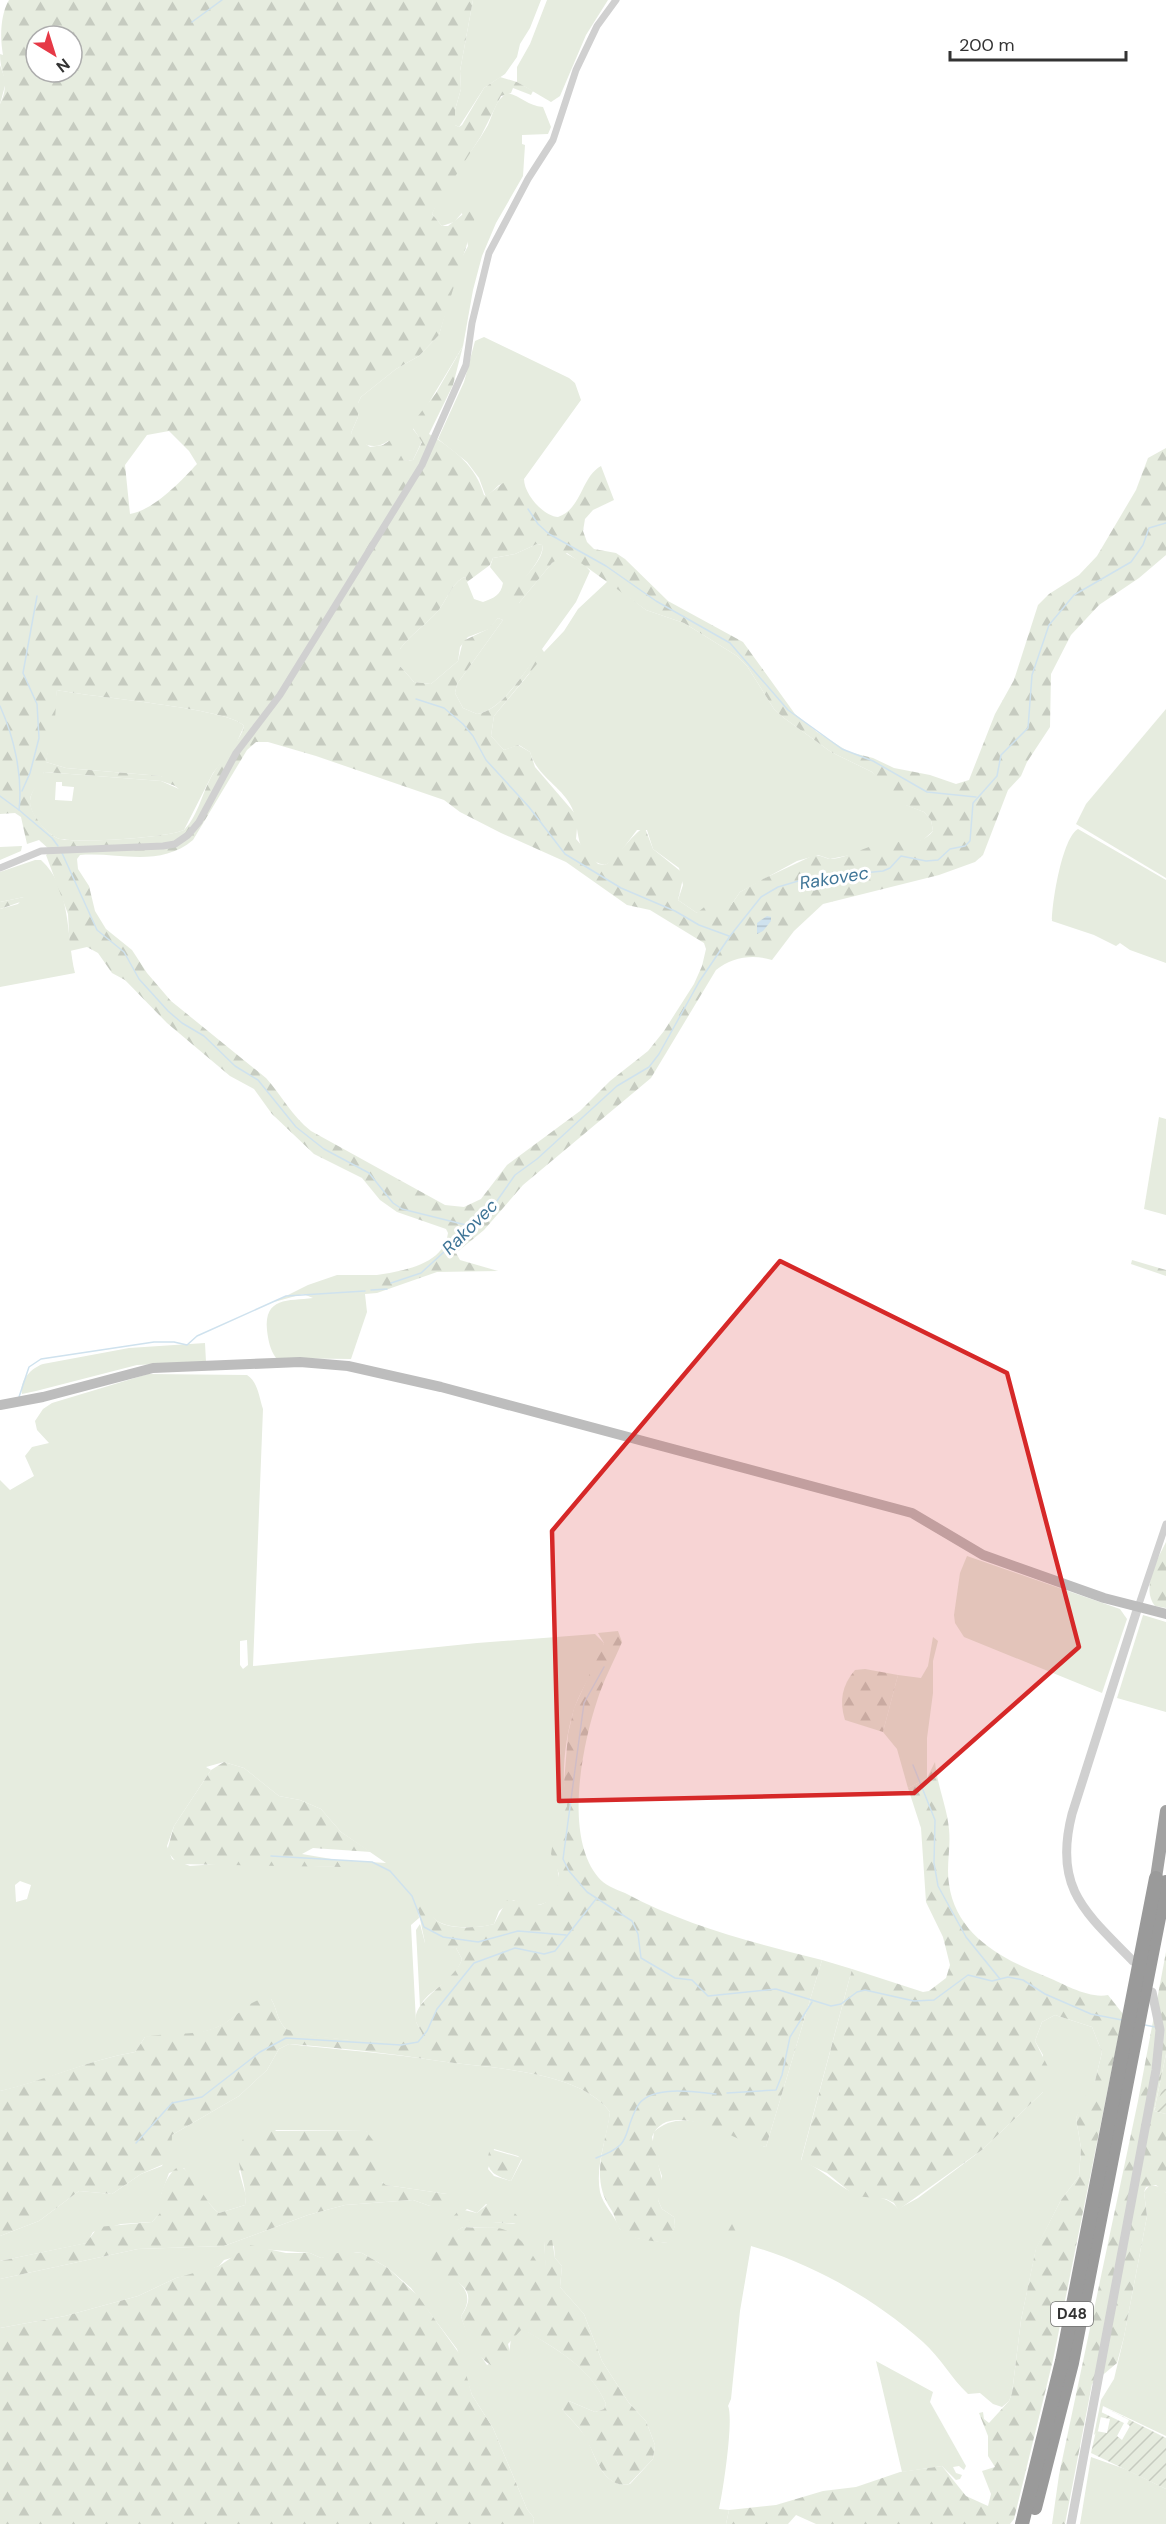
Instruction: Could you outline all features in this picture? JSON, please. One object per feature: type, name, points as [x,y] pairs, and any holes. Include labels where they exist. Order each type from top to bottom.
[{"type":"highway","points":[[1161,1880],[1166,1811]]},
{"type":"highway","name":"D48","points":[[1031,2524],[1072,2363],[1118,2103],[1161,1880]]},
{"type":"highway","name":"D48","points":[[1022,2524],[1062,2361],[1118,2103]]},
{"type":"main road","points":[[0,1404],[36,1399],[153,1368],[300,1362],[348,1366],[451,1389],[905,1511],[926,1519],[983,1555],[1138,1607],[1166,1614]]},
{"type":"street","points":[[0,868],[41,851],[175,844],[188,835],[199,822],[236,753],[280,695],[422,465],[466,365],[472,323],[489,254],[528,179],[553,141],[576,70],[597,26],[616,0]]},
{"type":"street","points":[[1133,1961],[1082,1907],[1071,1881],[1066,1847],[1072,1814],[1166,1524]]},
{"type":"street","points":[[1071,2524],[1156,2070],[1160,2030],[1152,1992]]},
{"type":"highlighted area","points":[[780,1261],[1007,1373],[1079,1647],[914,1793],[559,1801],[552,1531]]},
{"type":"green space","points":[[9,0],[473,0],[460,71],[461,89],[455,110],[455,125],[459,127],[462,125],[484,88],[500,77],[517,82],[533,91],[531,95],[513,88],[511,93],[501,96],[481,136],[432,214],[442,226],[448,226],[467,211],[472,212],[475,218],[439,335],[419,356],[396,369],[361,397],[358,403],[358,417],[351,433],[370,447],[383,445],[401,433],[406,438],[399,452],[404,461],[413,460],[422,442],[411,425],[436,393],[463,346],[453,385],[429,434],[447,446],[470,467],[484,495],[486,496],[507,480],[524,479],[527,491],[535,503],[546,513],[558,517],[572,507],[589,477],[601,466],[614,500],[593,510],[585,519],[583,531],[587,542],[594,549],[616,553],[668,601],[743,642],[795,714],[817,732],[849,752],[873,758],[894,768],[930,775],[956,784],[969,780],[995,714],[1014,680],[1038,605],[1049,594],[1079,575],[1097,556],[1136,490],[1148,458],[1166,448],[1166,555],[1139,578],[1099,605],[1071,635],[1051,674],[1050,727],[1027,762],[1021,776],[1008,790],[983,855],[975,862],[939,875],[823,904],[794,931],[772,960],[757,957],[743,958],[729,962],[716,970],[651,1078],[523,1185],[484,1230],[456,1253],[460,1260],[498,1271],[437,1272],[377,1293],[377,1275],[409,1268],[430,1259],[445,1244],[448,1233],[446,1229],[397,1212],[380,1200],[362,1178],[314,1154],[272,1114],[254,1089],[230,1076],[167,1023],[125,980],[112,973],[98,953],[87,947],[70,951],[68,914],[46,855],[51,851],[39,840],[27,844],[21,817],[15,813],[0,814],[0,104],[5,84],[0,54],[3,55],[1,42],[4,13]],"holes":[[[169,431],[189,451],[197,464],[175,487],[157,501],[130,514],[125,465],[147,435]],[[537,544],[542,545],[540,558],[505,595],[508,605],[519,603],[552,563],[567,553],[646,610],[684,623],[737,656],[747,666],[774,709],[784,718],[831,752],[872,772],[897,802],[924,812],[931,820],[933,831],[916,841],[881,843],[838,858],[830,859],[814,855],[740,892],[731,905],[723,905],[714,899],[697,913],[678,900],[684,874],[653,849],[645,828],[641,829],[605,865],[598,864],[576,839],[578,817],[535,767],[530,752],[518,745],[504,750],[491,736],[494,716],[541,659],[538,654],[504,698],[495,706],[477,714],[463,708],[455,693],[457,684],[503,620],[498,618],[488,629],[463,641],[458,661],[431,684],[414,682],[400,666],[400,649],[438,611],[460,579],[465,577],[467,582],[490,565],[493,558],[515,554]],[[57,690],[213,714],[244,726],[239,738],[210,779],[197,810],[184,830],[142,837],[70,840],[55,837],[40,823],[33,811],[31,796],[44,772],[161,781],[190,791],[190,786],[161,776],[66,768],[46,762],[55,719]],[[256,742],[268,742],[444,800],[460,812],[501,833],[566,862],[627,905],[650,910],[704,943],[706,949],[702,966],[694,984],[664,1031],[648,1051],[610,1081],[580,1111],[507,1165],[481,1199],[464,1207],[445,1205],[311,1131],[266,1078],[171,1001],[147,973],[132,950],[106,929],[95,911],[89,886],[78,869],[77,859],[80,855],[139,857],[167,854],[180,849],[193,840],[247,750]]]},
{"type":"green space","points":[[473,0],[541,0],[530,28],[520,44],[517,57],[505,74],[484,88],[459,127],[455,125],[455,110],[461,89],[460,71]]},
{"type":"green space","points":[[547,0],[608,0],[586,35],[560,96],[551,102],[517,82],[517,67],[530,44]]},
{"type":"green space","points":[[0,65],[6,82],[0,104]]},
{"type":"green space","points":[[507,93],[543,107],[551,127],[548,134],[522,135],[522,144],[525,145],[523,176],[496,223],[482,256],[463,346],[413,429],[422,441],[413,460],[404,461],[388,441],[378,446],[368,445],[359,441],[351,433],[358,417],[358,403],[361,397],[396,369],[419,356],[439,335],[459,263],[468,246],[462,213],[454,222],[442,226],[432,214],[437,202],[488,125],[497,103]]},
{"type":"green space","points":[[484,337],[569,378],[575,383],[581,400],[524,479],[499,485],[486,497],[479,478],[467,462],[438,439],[464,382],[475,341]]},
{"type":"green space","points":[[537,544],[542,545],[542,550],[536,564],[508,593],[519,603],[552,563],[565,553],[583,563],[590,571],[576,602],[542,649],[544,652],[564,631],[578,609],[608,581],[646,610],[684,623],[737,656],[747,666],[774,709],[784,718],[831,752],[872,772],[906,805],[924,812],[931,820],[933,831],[923,840],[916,842],[830,859],[818,855],[797,861],[740,892],[731,905],[697,913],[678,900],[683,885],[679,868],[653,849],[647,830],[637,830],[615,859],[605,865],[587,856],[582,849],[575,816],[568,800],[538,768],[530,752],[519,745],[504,750],[491,736],[494,716],[529,674],[538,655],[519,681],[495,706],[477,714],[463,708],[455,693],[457,684],[503,620],[498,618],[489,629],[468,637],[460,647],[458,661],[431,684],[414,682],[400,666],[400,649],[438,611],[460,579],[465,577],[474,599],[483,602],[490,599],[499,593],[503,583],[490,567],[493,558],[515,554]]},
{"type":"green space","points":[[57,690],[213,714],[244,726],[236,744],[213,773],[184,830],[174,833],[103,840],[70,840],[55,837],[40,824],[30,801],[44,772],[161,781],[179,789],[161,776],[66,768],[46,762]],"holes":[[[56,782],[62,782],[62,786],[74,787],[72,801],[55,800]]]},
{"type":"green space","points":[[1166,709],[1166,878],[1076,824],[1086,804]]},
{"type":"green space","points":[[1078,829],[1166,880],[1166,963],[1130,950],[1120,943],[1116,946],[1094,935],[1052,921],[1056,886],[1063,857],[1072,835]]},
{"type":"green space","points":[[22,846],[21,851],[0,860],[0,847]]},
{"type":"green space","points":[[41,860],[51,871],[63,898],[75,973],[0,987],[0,909],[18,904],[24,897],[0,902],[0,872]]},
{"type":"green space","points":[[24,897],[26,900],[0,909],[0,902]]},
{"type":"green space","points":[[1159,1117],[1166,1119],[1166,1215],[1144,1209]]},
{"type":"green space","points":[[1132,1260],[1166,1270],[1166,1276],[1131,1264]]},
{"type":"green space","points":[[337,1275],[377,1275],[377,1293],[365,1294],[367,1312],[351,1359],[276,1358],[267,1333],[269,1312],[280,1303],[313,1298],[303,1294],[274,1302],[308,1285]]},
{"type":"green space","points":[[205,1343],[206,1362],[137,1365],[22,1394],[24,1380],[34,1369],[43,1364],[129,1348]]},
{"type":"green space","points":[[148,1374],[247,1375],[251,1378],[258,1390],[263,1409],[253,1666],[477,1643],[595,1634],[604,1643],[574,1709],[567,1736],[564,1782],[567,1805],[553,1846],[559,1886],[553,1898],[537,1905],[513,1900],[499,1911],[494,1924],[482,1926],[447,1925],[418,1909],[419,1918],[411,1925],[416,2022],[425,2039],[418,2042],[370,2041],[327,2038],[293,2032],[282,2025],[271,1999],[250,2005],[213,2029],[192,2035],[145,2037],[135,2052],[0,2091],[0,1480],[10,1490],[34,1476],[25,1456],[32,1447],[49,1443],[37,1430],[35,1421],[43,1409],[52,1403]],"holes":[[[247,1640],[248,1665],[243,1669],[240,1665],[240,1641]],[[224,1762],[244,1768],[279,1796],[300,1800],[321,1809],[341,1832],[386,1863],[337,1860],[341,1867],[229,1863],[190,1866],[172,1859],[167,1846],[174,1826],[211,1770],[206,1767]],[[20,1881],[31,1885],[27,1899],[16,1902],[15,1885]]]},
{"type":"green space","points":[[1166,1542],[1166,1608],[1155,1606],[1151,1599],[1150,1583]]},
{"type":"green space","points":[[967,1556],[1120,1609],[1127,1619],[1102,1693],[964,1637],[955,1623],[954,1615],[960,1573]]},
{"type":"green space","points":[[1143,1615],[1166,1622],[1166,1712],[1117,1698]]},
{"type":"green space","points":[[618,1631],[622,1642],[602,1686],[591,1720],[579,1790],[581,1839],[588,1860],[598,1877],[603,1882],[648,1905],[696,1924],[822,1960],[766,2147],[748,2143],[697,2122],[682,2120],[670,2121],[659,2126],[652,2137],[664,2189],[658,2200],[662,2209],[674,2217],[675,2226],[668,2243],[628,2235],[619,2228],[605,2199],[600,2175],[602,2150],[610,2112],[596,2098],[577,2087],[555,2079],[506,2069],[289,2044],[279,2049],[267,2070],[239,2096],[172,2135],[171,2161],[141,2174],[112,2194],[79,2191],[39,2221],[0,2236],[0,2091],[135,2052],[145,2037],[194,2033],[214,2028],[228,2021],[252,2003],[264,1999],[271,1999],[282,2025],[294,2032],[330,2038],[377,2041],[398,2042],[424,2039],[416,2022],[416,2014],[427,1998],[458,1967],[462,1959],[456,1948],[429,1947],[425,1943],[418,1909],[423,1902],[437,1921],[449,1926],[481,1926],[494,1924],[507,1900],[539,1905],[550,1899],[557,1891],[559,1874],[551,1854],[554,1835],[567,1806],[564,1783],[568,1734],[574,1708],[604,1643],[598,1633]]},
{"type":"green space","points":[[933,1637],[938,1641],[933,1661],[933,1693],[927,1738],[927,1778],[908,1788],[897,1749],[883,1732],[898,1675],[921,1678],[928,1666]]},
{"type":"green space","points":[[865,1669],[898,1675],[883,1732],[845,1720],[842,1700],[847,1681],[855,1670]]},
{"type":"green space","points":[[224,1762],[244,1768],[279,1796],[300,1800],[321,1809],[341,1832],[371,1852],[313,1848],[302,1854],[337,1860],[342,1867],[178,1864],[167,1851],[174,1826],[211,1770]]},
{"type":"green space","points":[[935,1762],[949,1829],[949,1884],[953,1902],[961,1918],[984,1944],[999,1954],[1077,1990],[1093,1995],[1108,1995],[1123,2014],[1053,2360],[1014,2519],[1010,2524],[816,2524],[796,2515],[788,2524],[726,2524],[729,2510],[776,2505],[823,2491],[856,2487],[900,2472],[942,2466],[966,2496],[988,2506],[991,2494],[982,2471],[995,2467],[988,2456],[988,2436],[979,2413],[983,2412],[984,2419],[989,2423],[1009,2401],[1021,2320],[1036,2248],[1061,2200],[1079,2176],[1081,2148],[1076,2118],[1090,2085],[1095,2081],[1102,2052],[1092,2027],[1055,2015],[1042,2022],[1035,2041],[1048,2067],[1043,2092],[982,2150],[898,2210],[894,2203],[886,2199],[855,2196],[827,2173],[801,2161],[852,1969],[923,1992],[929,1991],[946,1978],[950,1965],[943,1937],[926,1902],[921,1828],[908,1788],[927,1778]]},
{"type":"green space","points":[[420,1924],[425,1943],[456,1948],[462,1959],[453,1975],[428,1996],[420,2007],[416,1930]]},
{"type":"green space","points":[[1166,1952],[1166,2054],[1154,2111],[1166,2114],[1166,2193],[1156,2185],[1146,2187],[1144,2192],[1147,2216],[1117,2363],[1092,2384],[1065,2524],[1052,2524],[1059,2475],[1138,2101]]},
{"type":"green space","points":[[822,1960],[852,1969],[801,2160],[846,2189],[887,2200],[898,2209],[918,2198],[982,2150],[1043,2092],[1043,2055],[1035,2041],[1042,2022],[1055,2015],[1092,2027],[1102,2052],[1095,2081],[1076,2118],[1081,2148],[1079,2176],[1061,2200],[1036,2249],[1021,2320],[1012,2393],[1009,2401],[1002,2407],[993,2404],[980,2393],[968,2394],[923,2342],[864,2297],[820,2273],[751,2246],[740,2311],[731,2399],[728,2406],[729,2439],[719,2509],[729,2510],[726,2524],[533,2524],[534,2518],[527,2509],[493,2428],[472,2395],[457,2349],[411,2288],[388,2268],[362,2253],[355,2252],[321,2258],[310,2253],[262,2249],[224,2260],[219,2266],[203,2272],[176,2278],[138,2296],[65,2316],[0,2328],[0,2279],[138,2249],[224,2246],[308,2215],[345,2205],[413,2200],[430,2206],[447,2194],[386,2185],[382,2182],[366,2131],[276,2130],[239,2171],[246,2196],[245,2205],[219,2213],[184,2168],[169,2173],[161,2195],[160,2213],[152,2222],[121,2224],[93,2232],[87,2243],[0,2261],[0,2236],[39,2221],[79,2191],[112,2194],[141,2174],[162,2166],[172,2135],[239,2096],[267,2070],[279,2049],[289,2044],[506,2069],[555,2079],[577,2087],[596,2098],[610,2112],[600,2162],[600,2192],[620,2229],[637,2238],[667,2243],[675,2226],[674,2217],[662,2209],[658,2200],[662,2176],[652,2148],[654,2132],[666,2124],[694,2121],[766,2147]],"holes":[[[494,2149],[518,2156],[522,2160],[511,2181],[494,2176],[488,2169]],[[486,2204],[516,2224],[455,2219],[467,2209],[477,2213]],[[463,2227],[498,2228],[547,2279],[544,2242],[554,2246],[555,2258],[562,2266],[560,2287],[584,2314],[602,2361],[629,2403],[646,2421],[655,2445],[653,2459],[630,2484],[613,2481],[601,2470],[585,2435],[562,2409],[569,2401],[595,2412],[604,2409],[606,2404],[599,2391],[581,2369],[559,2351],[522,2328],[511,2339],[509,2353],[487,2365],[463,2323],[461,2316],[467,2301],[464,2288],[454,2279],[439,2271],[436,2253]]]},
{"type":"green space","points":[[1166,2054],[1166,2089],[1163,2089],[1158,2108],[1155,2107]]},
{"type":"green space","points":[[1163,2088],[1166,2089],[1166,2114],[1154,2111]]},
{"type":"green space","points":[[249,2131],[366,2131],[381,2151],[382,2182],[386,2185],[447,2194],[448,2198],[441,2205],[430,2206],[413,2200],[345,2205],[308,2215],[224,2246],[138,2249],[0,2279],[0,2261],[86,2243],[98,2227],[152,2222],[160,2213],[160,2200],[166,2180],[179,2166],[190,2174],[209,2203],[219,2213],[245,2205],[239,2149]]},
{"type":"green space","points":[[490,2149],[522,2158],[511,2181],[495,2174],[489,2167]]},
{"type":"green space","points":[[1150,2185],[1161,2187],[1166,2193],[1166,2436],[1103,2406],[1098,2431],[1094,2435],[1101,2400],[1114,2379],[1124,2337],[1147,2216],[1144,2192]]},
{"type":"green space","points":[[489,2203],[510,2209],[519,2218],[517,2224],[452,2218],[460,2209],[477,2213]]},
{"type":"green space","points":[[720,2219],[732,2224],[737,2234],[726,2235],[718,2229],[717,2224]]},
{"type":"green space","points":[[463,2227],[497,2228],[513,2234],[526,2247],[546,2277],[544,2241],[552,2240],[555,2258],[562,2266],[560,2287],[584,2314],[602,2361],[629,2403],[646,2421],[655,2445],[653,2459],[629,2484],[613,2481],[601,2470],[584,2435],[562,2409],[564,2403],[569,2401],[595,2412],[604,2409],[606,2404],[599,2391],[581,2369],[559,2351],[522,2329],[508,2344],[512,2362],[503,2370],[487,2363],[475,2349],[461,2316],[467,2304],[468,2295],[464,2288],[458,2282],[424,2263],[426,2257],[438,2250]]},
{"type":"green space","points":[[250,2245],[286,2253],[310,2253],[321,2258],[344,2251],[362,2253],[388,2268],[418,2296],[461,2356],[472,2395],[493,2428],[527,2509],[534,2518],[533,2524],[0,2524],[0,2328],[65,2316],[138,2296],[176,2278],[219,2266]]},
{"type":"green space","points":[[876,2361],[933,2392],[930,2402],[966,2466],[964,2470],[959,2466],[953,2467],[956,2473],[962,2475],[960,2479],[956,2480],[942,2466],[902,2472]]},
{"type":"green space","points":[[1102,2406],[1166,2438],[1166,2489],[1091,2453],[1096,2431],[1107,2433],[1110,2419],[1100,2417],[1101,2412],[1124,2423],[1117,2436],[1122,2440],[1130,2426],[1127,2424],[1129,2420]]},
{"type":"green space","points":[[1091,2457],[1125,2469],[1166,2489],[1166,2524],[1080,2524]]},
{"type":"water","points":[[767,916],[771,917],[771,921],[763,931],[757,934],[757,923]]},
{"type":"waterway","points":[[192,22],[222,0]]},
{"type":"waterway","points":[[528,509],[538,524],[549,534],[606,566],[656,601],[730,643],[788,710],[842,749],[873,761],[927,792],[976,797]]},
{"type":"waterway","name":"Rakovec","points":[[391,1283],[421,1273],[492,1208],[515,1175],[537,1159],[617,1086],[649,1067],[659,1054],[699,982],[730,936],[761,897],[778,887],[805,879],[883,871],[890,868],[901,856],[926,861],[938,860],[950,849],[965,846],[970,841],[973,803],[997,776],[1001,755],[1028,728],[1032,675],[1049,625],[1074,595],[1131,562],[1143,545],[1149,528],[1166,523]]},
{"type":"waterway","points":[[22,791],[30,773],[39,738],[37,704],[23,673],[37,596]]},
{"type":"waterway","points":[[416,699],[444,708],[463,724],[473,736],[486,760],[529,807],[565,854],[621,888],[675,911],[699,925],[729,936]]},
{"type":"waterway","points":[[0,706],[16,757],[20,784],[19,810],[52,838],[58,846]]},
{"type":"waterway","points":[[0,796],[19,810]]},
{"type":"waterway","points":[[62,853],[97,930],[124,952],[139,979],[168,1011],[182,1023],[204,1036],[235,1066],[258,1080],[296,1127],[324,1149],[369,1173],[393,1203],[402,1209],[470,1226]]},
{"type":"waterway","name":"Rakovec","points":[[371,1290],[387,1289]]},
{"type":"waterway","name":"Rakovec","points":[[19,1397],[29,1367],[41,1359],[154,1342],[174,1342],[187,1345],[197,1336],[286,1296],[365,1291]]},
{"type":"waterway","points":[[604,1667],[584,1703],[563,1859],[569,1871],[587,1892],[632,1921],[638,1934],[641,1958],[675,1978],[692,1980],[708,1996],[776,1989],[831,2006],[841,2004],[857,1992],[865,1990],[914,2001],[934,2000],[968,1975],[992,1981],[1008,1977],[1023,1980],[1045,1994],[1091,2014],[1122,2020]]},
{"type":"waterway","points":[[913,1765],[935,1820],[934,1863],[938,1886],[966,1937],[1000,1979]]},
{"type":"waterway","points":[[271,1856],[372,1862],[390,1871],[412,1896],[424,1927],[443,1937],[478,1942],[518,1931],[566,1935]]},
{"type":"waterway","points":[[136,2143],[172,2103],[202,2097],[260,2052],[286,2038],[401,2045],[418,2042],[427,2031],[437,2009],[474,1963],[515,1948],[544,1954],[555,1951],[596,1899]]},
{"type":"waterway","points":[[727,2093],[776,2090],[782,2075],[790,2037],[812,2002]]},
{"type":"waterway","points":[[1145,2025],[1155,2027]]},
{"type":"waterway","points":[[596,2158],[621,2144],[637,2107],[651,2095],[673,2091],[716,2094]]}]
